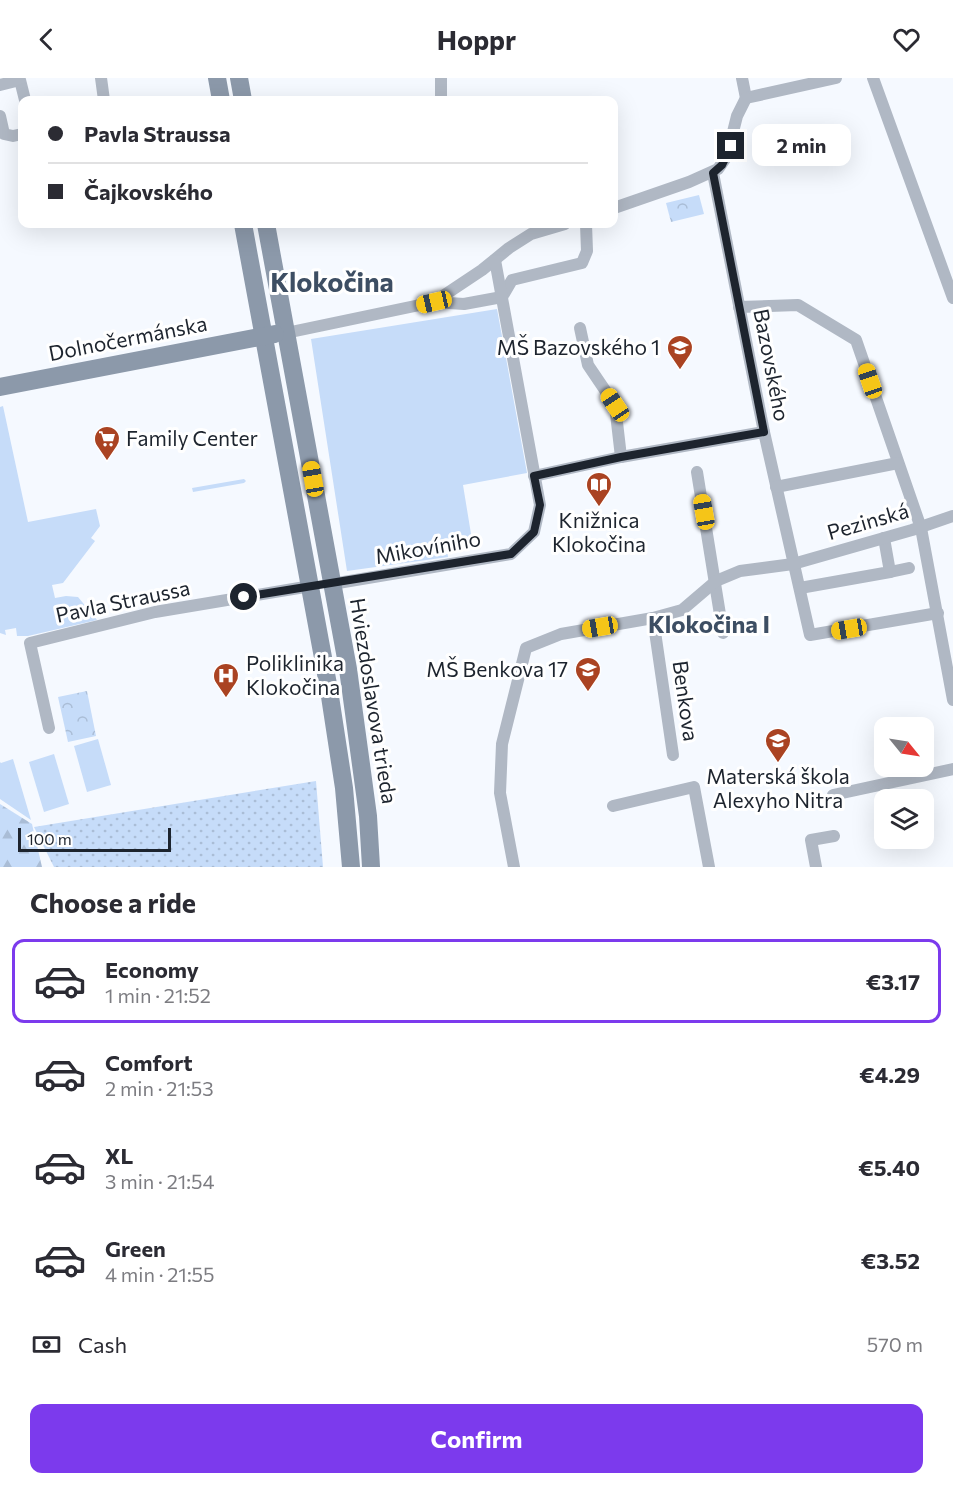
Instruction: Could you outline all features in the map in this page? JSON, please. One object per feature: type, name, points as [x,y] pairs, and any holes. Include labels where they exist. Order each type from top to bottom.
[{"type":"street","points":[[101,78],[103,96]]},
{"type":"street","points":[[217,78],[220,96]]},
{"type":"street","points":[[239,78],[242,96]]},
{"type":"street","points":[[441,78],[441,96]]},
{"type":"street","points":[[618,207],[713,173],[722,165],[727,156],[737,116],[746,98],[742,78]]},
{"type":"street","points":[[746,98],[836,78]]},
{"type":"street","points":[[873,78],[953,298]]},
{"type":"street","points":[[0,85],[21,81],[24,96]]},
{"type":"street","points":[[0,116],[4,134],[18,135]]},
{"type":"street","name":"Bazovského","points":[[713,173],[764,432],[810,635],[938,614]]},
{"type":"street","name":"Hviezdoslavova trieda","points":[[244,228],[311,586],[340,760],[351,867]]},
{"type":"street","name":"Hviezdoslavova trieda","points":[[267,228],[356,723],[368,816],[371,867]]},
{"type":"street","points":[[434,302],[531,234],[551,228]]},
{"type":"street","points":[[286,333],[434,302],[464,304],[502,297],[512,280],[582,263],[587,251],[586,228]]},
{"type":"street","name":"Mikovíniho","points":[[332,584],[511,554],[534,532],[540,505],[495,260]]},
{"type":"street","points":[[740,308],[798,305],[856,340],[921,528],[953,700]]},
{"type":"street","points":[[580,327],[588,365],[615,405],[621,457]]},
{"type":"street","name":"Dolnočermánska","points":[[0,387],[286,333]]},
{"type":"street","points":[[534,476],[621,457],[764,432]]},
{"type":"street","points":[[776,487],[898,463]]},
{"type":"street","points":[[697,472],[723,633]]},
{"type":"street","name":"Pezinská","points":[[514,867],[500,793],[502,744],[526,648],[561,634],[653,618],[682,610],[716,581],[740,571],[793,564],[921,528],[953,516]]},
{"type":"street","points":[[884,538],[890,572]]},
{"type":"street","points":[[800,588],[909,568]]},
{"type":"street","points":[[311,586],[332,584]]},
{"type":"street","name":"Pavla Straussa","points":[[49,728],[30,642],[155,612],[311,586]]},
{"type":"street","name":"Benkova","points":[[653,618],[673,755]]},
{"type":"street","points":[[832,795],[953,769]]},
{"type":"street","points":[[613,806],[694,787],[709,867]]},
{"type":"street","points":[[816,867],[811,840],[834,836]]},
{"type":"green space","points":[[699,195],[704,214],[671,222],[666,203]]},
{"type":"green space","points":[[497,309],[527,473],[463,485],[472,540],[447,549],[448,557],[347,571],[311,339]]},
{"type":"green space","points":[[3,406],[28,522],[96,509],[100,526],[91,538],[95,541],[63,583],[52,585],[55,598],[78,597],[97,620],[28,636],[17,636],[16,628],[5,630],[6,635],[0,633],[0,407]]},
{"type":"green space","points":[[244,479],[246,481],[244,483],[193,492],[192,488]]},
{"type":"green space","points":[[87,691],[96,736],[68,742],[58,697]]},
{"type":"green space","points":[[98,739],[111,785],[87,792],[74,746]]},
{"type":"green space","points":[[54,754],[69,804],[44,812],[29,762]]},
{"type":"green space","points":[[13,759],[31,820],[0,799],[0,762]]},
{"type":"green space","points":[[316,781],[323,867],[54,867],[34,827]]},
{"type":"green space","points":[[0,804],[32,824],[42,867],[0,867]]},
{"type":"place","name":"MŠ Bazovského 1","points":[[680,371]]},
{"type":"place","name":"Family Center","points":[[107,462]]},
{"type":"place","name":"Knižnica Klokočina","points":[[599,508]]},
{"type":"place","name":"MŠ Benkova 17","points":[[588,693]]},
{"type":"place","name":"Poliklinika Klokočina","points":[[226,699]]},
{"type":"place","name":"Materská škola Alexyho Nitra","points":[[778,764]]},
{"type":"district","name":"Klokočina","points":[[332,283]]},
{"type":"district","name":"Klokočina I","points":[[709,625]]},
{"type":"route","points":[[244,597],[511,554],[534,532],[539,516],[540,505],[534,476],[621,457],[764,432],[713,173],[722,165],[731,146]]}]
